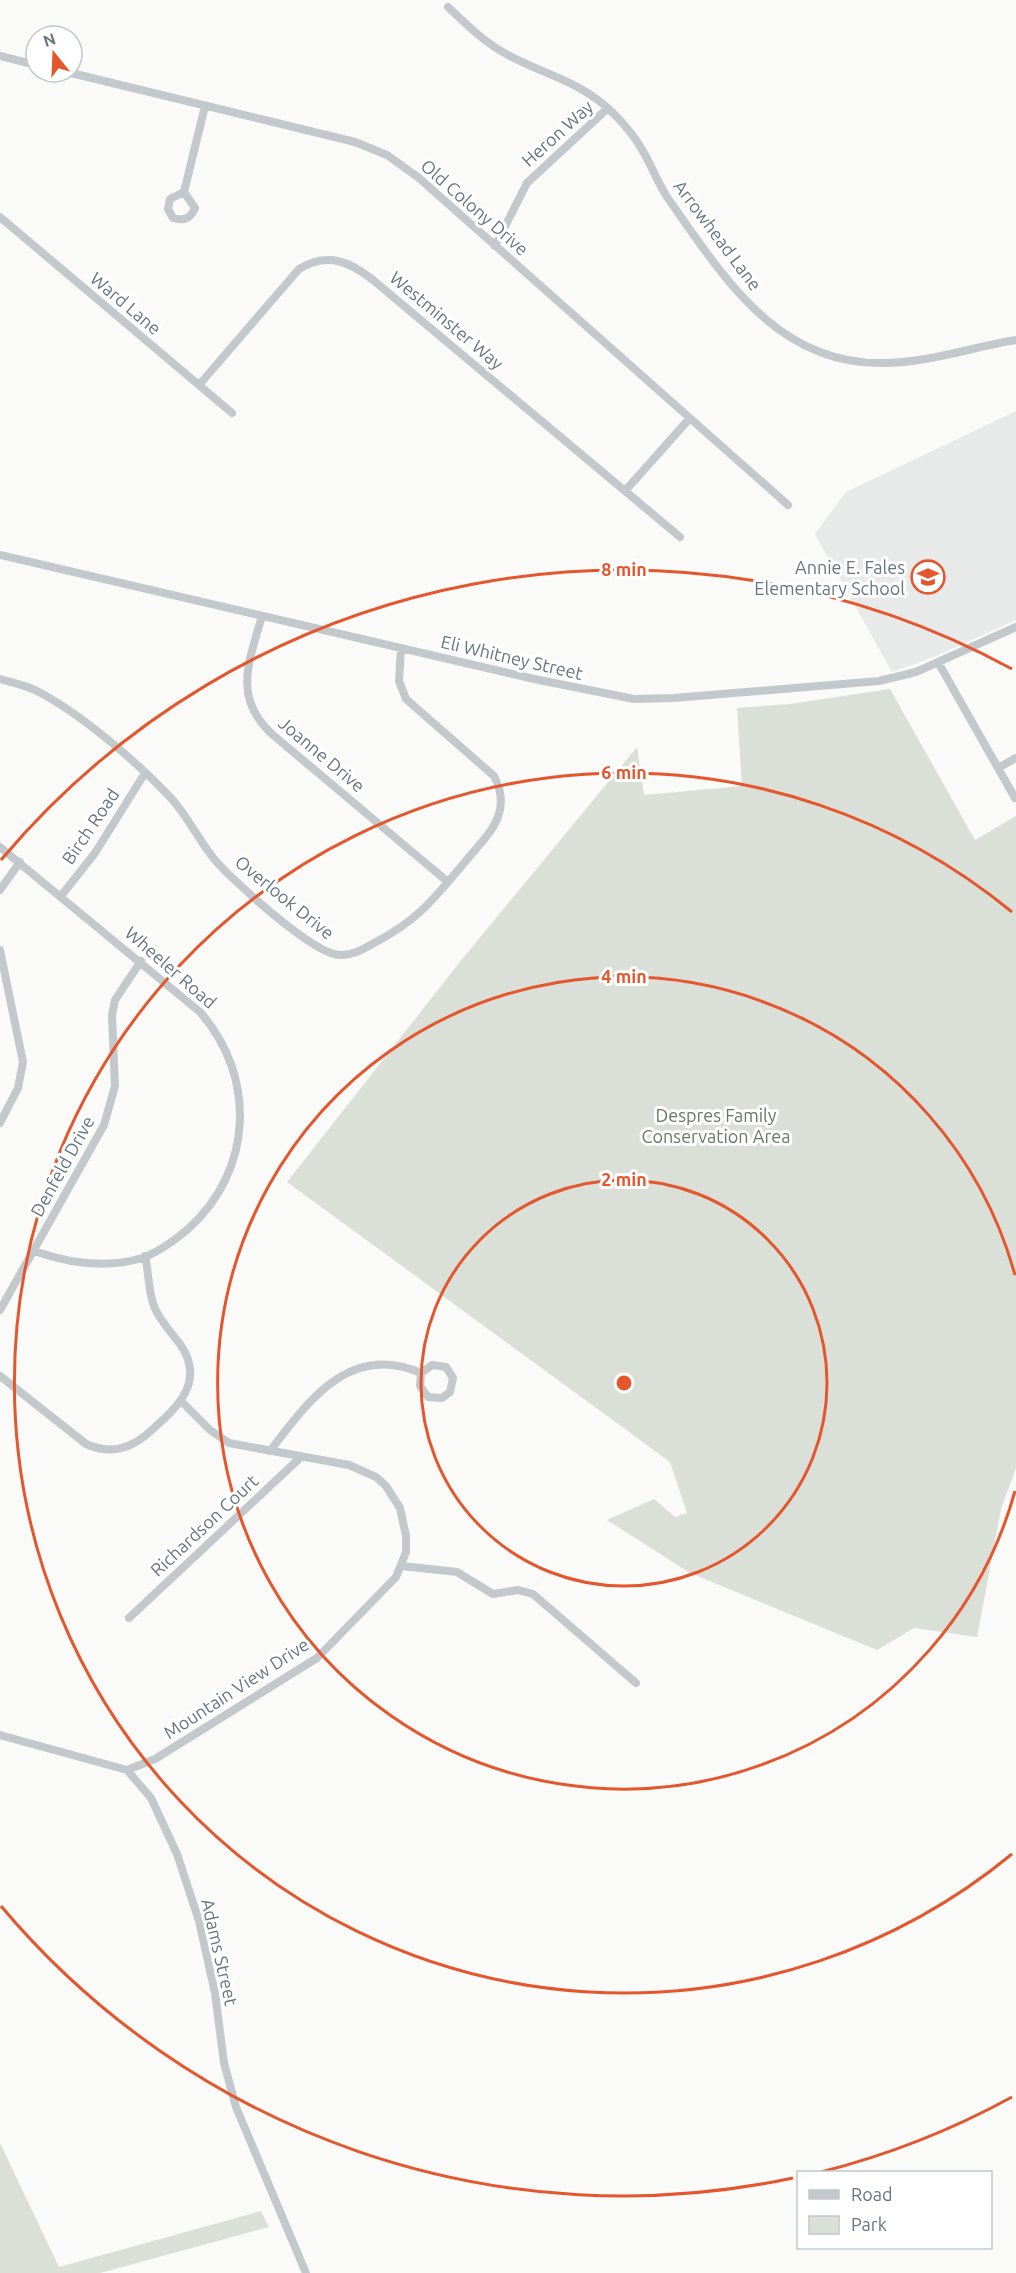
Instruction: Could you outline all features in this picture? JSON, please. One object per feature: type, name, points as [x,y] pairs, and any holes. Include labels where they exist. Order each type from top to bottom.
[{"type":"street","name":"Arrowhead Lane","points":[[448,7],[476,34],[506,54],[582,87],[608,108],[632,134],[644,152],[662,190],[728,280],[753,309],[785,336],[825,354],[872,363],[910,362],[1016,340]]},
{"type":"street","points":[[0,56],[24,62]]},
{"type":"street","name":"Old Colony Drive","points":[[84,76],[355,142],[387,155],[411,172],[788,505]]},
{"type":"street","points":[[184,192],[205,106]]},
{"type":"street","name":"Heron Way","points":[[495,246],[527,183],[608,108]]},
{"type":"street","name":"Ward Lane","points":[[0,217],[232,413]]},
{"type":"street","name":"Westminster Way","points":[[199,385],[299,269],[318,260],[332,259],[345,262],[359,269],[680,537]]},
{"type":"street","points":[[625,490],[690,418]]},
{"type":"street","name":"Eli Whitney Street","points":[[0,555],[603,694],[634,699],[674,698],[879,681],[938,662],[1016,627]]},
{"type":"street","name":"Joanne Drive","points":[[262,616],[246,688],[254,714],[273,735],[448,882]]},
{"type":"street","name":"Overlook Drive","points":[[0,679],[32,688],[58,703],[145,773],[184,813],[223,869],[318,949],[328,954],[351,954],[405,926],[431,904],[497,821],[502,808],[500,788],[488,771],[406,699],[399,681],[401,648]]},
{"type":"street","points":[[938,662],[1015,798]]},
{"type":"street","points":[[998,768],[1016,758]]},
{"type":"street","name":"Birch Road","points":[[61,896],[95,853],[145,773]]},
{"type":"street","name":"Wheeler Road","points":[[0,847],[200,1012],[221,1038],[235,1071],[242,1105],[240,1139],[219,1194],[180,1235],[145,1256],[123,1262],[78,1263],[34,1251]]},
{"type":"street","points":[[0,890],[20,862]]},
{"type":"street","points":[[0,950],[23,1062],[18,1088],[0,1123]]},
{"type":"street","name":"Denfeld Drive","points":[[0,1310],[107,1118],[115,1086],[112,1015],[116,1000],[141,962]]},
{"type":"street","points":[[0,1376],[86,1444],[98,1450],[110,1451],[133,1444],[182,1402],[189,1382],[189,1367],[182,1346],[154,1306],[145,1256]]},
{"type":"street","points":[[270,1451],[310,1404],[346,1372],[382,1363],[422,1373]]},
{"type":"street","points":[[432,1365],[446,1367],[453,1378],[450,1392],[442,1398],[428,1397],[420,1386],[422,1373],[432,1365]]},
{"type":"street","points":[[182,1402],[210,1430],[229,1443],[365,1470],[386,1486],[400,1509],[406,1552],[402,1566],[457,1572],[493,1594],[518,1590],[533,1594],[636,1683]]},
{"type":"street","name":"Richardson Court","points":[[129,1618],[301,1456]]},
{"type":"street","name":"Mountain View Drive","points":[[127,1770],[155,1760],[317,1658],[368,1608],[402,1566]]},
{"type":"street","points":[[0,1735],[127,1770]]},
{"type":"street","name":"Adams Street","points":[[127,1770],[152,1798],[177,1854],[208,1957],[224,2063],[236,2107],[308,2272]]},
{"type":"shaded area","name":"Annie E. Fales Elementary School","points":[[1016,411],[1016,620],[934,657],[892,672],[815,534],[846,492]]},
{"type":"green space","name":"Despres Family Conservation Area","points":[[890,689],[975,840],[1016,816],[1016,1468],[1001,1509],[977,1637],[914,1628],[877,1650],[690,1573],[607,1520],[654,1499],[675,1517],[687,1513],[670,1462],[287,1182],[459,963],[637,747],[644,795],[742,786],[737,708],[790,704]]},
{"type":"green space","points":[[0,2143],[59,2267],[261,2211],[269,2227],[100,2273],[0,2273]]},
{"type":"place","name":"Annie E. Fales Elementary School","points":[[928,577]]}]
